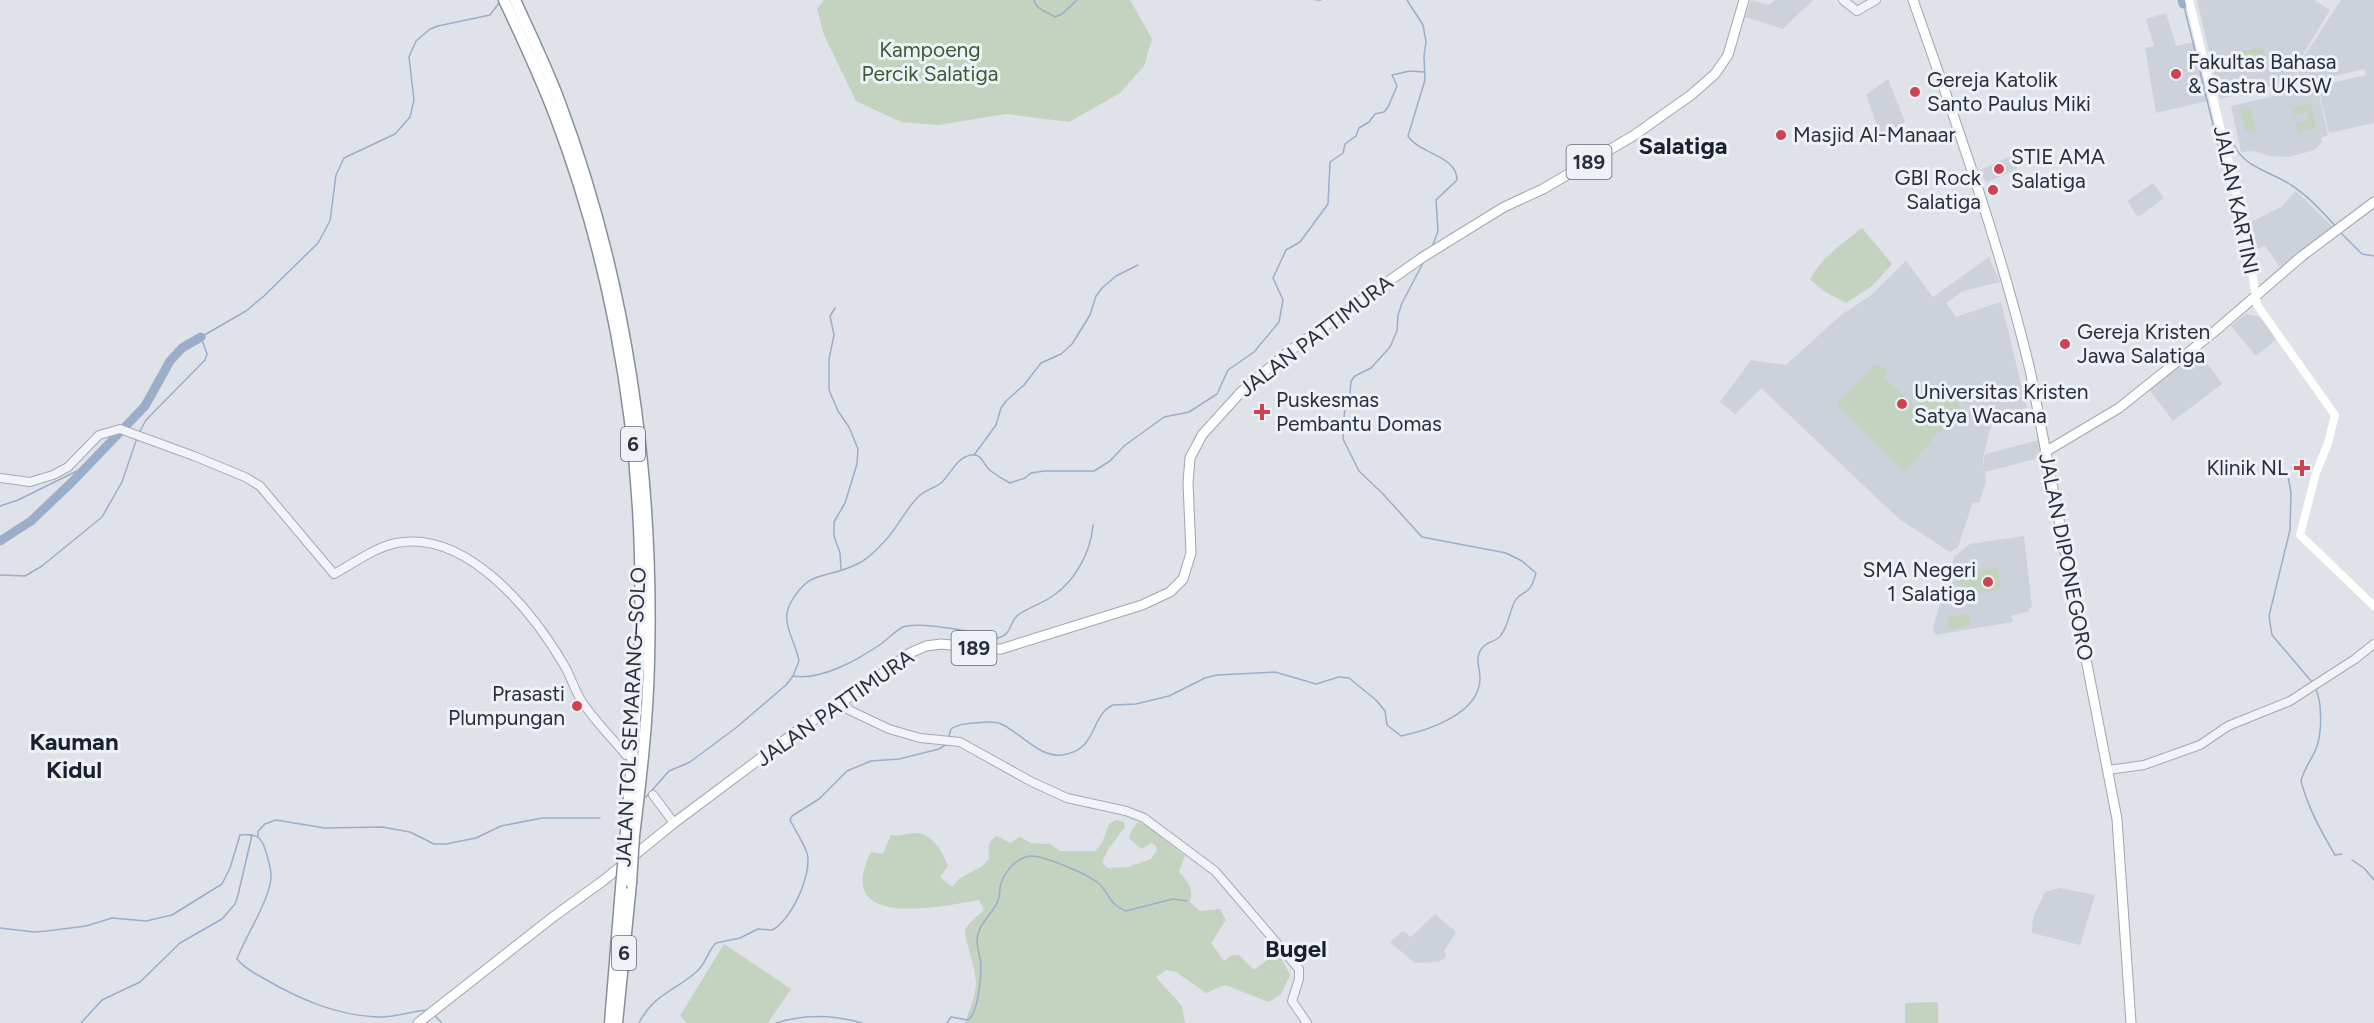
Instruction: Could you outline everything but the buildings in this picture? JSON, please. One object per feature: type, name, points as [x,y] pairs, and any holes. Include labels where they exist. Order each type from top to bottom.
[{"type":"highway","name":"JALAN TOL SEMARANG–SOLO","points":[[504,0],[535,56],[567,122],[597,218],[623,326],[639,431],[648,546],[650,650],[645,729],[630,840],[617,1023]]},
{"type":"highway","name":"JALAN TOL SEMARANG–SOLO","points":[[515,0],[535,56]]},
{"type":"highway","name":"JALAN TOL SEMARANG–SOLO","points":[[610,1023],[626,886]]},
{"type":"main road","name":"JALAN PATTIMURA","points":[[418,1023],[604,880],[674,823],[797,731],[910,653],[926,646],[941,644],[1001,649],[1142,605],[1170,592],[1183,579],[1191,554],[1188,473],[1193,450],[1202,435],[1251,381],[1423,257],[1504,207],[1543,189],[1634,136],[1691,95],[1714,74],[1728,55],[1744,0]]},
{"type":"main road","name":"JALAN DIPONEGORO","points":[[1913,0],[1948,97],[2018,318],[2042,427],[2045,452],[2109,770],[2116,819],[2131,1023]]},
{"type":"main road","name":"JALAN KARTINI","points":[[2189,0],[2247,237],[2259,308],[2335,415],[2316,473],[2301,534],[2374,606]]},
{"type":"main road","points":[[2045,452],[2119,408],[2338,228],[2374,202]]},
{"type":"street","points":[[1843,0],[1857,11],[1876,0]]},
{"type":"street","points":[[0,478],[30,482],[53,475],[68,467],[99,435],[120,429],[245,477],[260,486],[334,574],[380,548],[397,543],[427,544],[459,554],[476,564],[523,606],[564,666],[582,702],[626,755]]},
{"type":"street","points":[[2109,770],[2144,765],[2199,745],[2228,726],[2286,703],[2374,645]]},
{"type":"street","points":[[843,701],[849,710],[889,729],[911,736],[967,745],[1032,782],[1067,798],[1126,811],[1144,818],[1205,861],[1236,893],[1299,969],[1299,979],[1292,1001],[1307,1023]]},
{"type":"street","points":[[653,795],[674,823]]},
{"type":"shaded area","points":[[1751,0],[1769,5],[1775,0],[1813,0],[1783,29],[1745,17]]},
{"type":"shaded area","points":[[2197,0],[2314,0],[2330,10],[2298,63],[2296,80],[2220,99]]},
{"type":"shaded area","points":[[2341,0],[2374,0],[2374,123],[2329,133],[2318,86],[2366,75],[2365,69],[2297,84],[2299,64]]},
{"type":"shaded area","name":"Fakultas Bahasa & Sastra UKSW","points":[[2166,13],[2176,46],[2194,42],[2208,101],[2156,113],[2145,48],[2154,46],[2146,19]]},
{"type":"shaded area","points":[[1888,79],[1905,122],[1881,136],[1866,95]]},
{"type":"shaded area","points":[[2317,86],[2328,135],[2321,138],[2322,142],[2315,150],[2289,157],[2269,156],[2255,151],[2241,152],[2231,106]]},
{"type":"shaded area","name":"STIE AMA Salatiga","points":[[2011,156],[2017,169],[1986,183],[1980,170]]},
{"type":"shaded area","points":[[2153,183],[2164,198],[2138,217],[2127,201]]},
{"type":"shaded area","points":[[2296,191],[2333,227],[2280,267],[2265,246],[2255,250],[2249,223],[2281,207]]},
{"type":"shaded area","name":"Universitas Kristen Satya Wacana","points":[[1989,257],[2000,282],[1963,291],[1946,303],[1956,317],[2001,302],[2027,408],[1994,414],[1983,458],[1984,470],[1986,454],[2044,439],[2047,456],[1985,472],[1986,482],[1979,503],[1973,502],[1958,547],[1950,552],[1899,519],[1761,388],[1735,414],[1720,402],[1751,360],[1786,365],[1841,315],[1870,296],[1906,261],[1933,297]]},
{"type":"shaded area","points":[[2246,314],[2260,317],[2277,339],[2256,356],[2231,326]]},
{"type":"shaded area","points":[[2197,349],[2222,384],[2173,421],[2148,388]]},
{"type":"shaded area","name":"SMA Negeri 1 Salatiga","points":[[2024,536],[2032,607],[2029,611],[2011,616],[2013,622],[1935,635],[1933,627],[1954,557],[1970,544]]},
{"type":"shaded area","points":[[2060,888],[2095,895],[2080,945],[2032,933],[2033,918],[2045,892]]},
{"type":"shaded area","points":[[1435,914],[1456,932],[1444,951],[1446,957],[1439,962],[1415,963],[1390,942],[1403,931],[1411,937]]},
{"type":"green space","name":"Kampoeng Percik Salatiga","points":[[824,0],[1130,0],[1152,39],[1144,66],[1120,93],[1069,122],[1006,114],[938,125],[901,122],[856,101],[824,35],[817,9]]},
{"type":"green space","points":[[2263,47],[2266,62],[2239,67],[2236,53]]},
{"type":"green space","points":[[2311,103],[2316,128],[2298,132],[2296,123],[2309,121],[2307,112],[2295,116],[2292,107]]},
{"type":"green space","points":[[2250,108],[2256,130],[2246,133],[2240,110]]},
{"type":"green space","points":[[1862,228],[1892,264],[1872,286],[1846,303],[1822,290],[1810,279],[1827,257]]},
{"type":"green space","points":[[1876,364],[1887,371],[1883,377],[1917,407],[1934,387],[1941,384],[1969,417],[1936,434],[1905,472],[1836,403]]},
{"type":"green space","points":[[1995,568],[1999,570],[2001,586],[1999,590],[1964,596],[1960,581],[1961,575]]},
{"type":"green space","points":[[1969,613],[1971,625],[1949,630],[1947,617]]},
{"type":"green space","points":[[1116,820],[1124,822],[1125,827],[1109,848],[1102,862],[1107,868],[1128,867],[1151,859],[1157,850],[1155,845],[1151,843],[1141,849],[1129,838],[1138,822],[1146,825],[1149,822],[1164,833],[1162,838],[1185,856],[1179,872],[1189,886],[1190,902],[1200,911],[1220,909],[1226,920],[1211,943],[1224,961],[1232,955],[1239,955],[1254,970],[1274,955],[1281,958],[1290,975],[1281,994],[1269,1002],[1225,985],[1206,993],[1176,972],[1166,970],[1156,977],[1182,1006],[1185,1023],[965,1023],[974,998],[976,982],[965,931],[984,910],[979,900],[940,906],[895,908],[877,903],[866,893],[863,877],[871,852],[883,854],[891,835],[915,833],[932,840],[940,849],[948,866],[940,877],[952,887],[960,878],[981,867],[989,859],[990,843],[997,836],[1010,843],[1020,837],[1031,843],[1050,844],[1060,851],[1095,851],[1102,843],[1109,824]]},
{"type":"green space","points":[[724,944],[791,989],[768,1023],[687,1023],[680,1016]]},
{"type":"green space","points":[[1938,1002],[1938,1023],[1905,1023],[1905,1003]]},
{"type":"waterway","points":[[1034,0],[1040,8],[1055,17],[1062,14],[1077,0]]},
{"type":"waterway","points":[[1316,0],[1321,0]]},
{"type":"waterway","points":[[1407,0],[1423,25],[1426,42],[1425,80],[1408,136],[1420,147],[1451,165],[1457,180],[1436,200],[1438,231],[1432,247]]},
{"type":"waterway","points":[[2182,0],[2183,4]]},
{"type":"waterway","points":[[139,433],[146,420],[205,360],[207,354],[201,337],[246,311],[318,243],[330,221],[336,175],[344,158],[395,134],[410,117],[414,100],[409,57],[416,41],[430,29],[438,26],[490,15],[499,3]]},
{"type":"waterway","points":[[2184,6],[2218,145],[2221,146]]},
{"type":"waterway","points":[[646,797],[669,771],[690,762],[737,727],[786,685],[793,676],[799,661],[788,625],[787,611],[797,592],[812,579],[846,569],[867,558],[887,539],[918,497],[941,483],[961,459],[971,455],[978,456],[988,469],[1010,483],[1025,478],[1031,473],[1044,471],[1094,471],[1110,461],[1124,446],[1164,417],[1189,412],[1217,394],[1228,370],[1254,352],[1279,322],[1283,300],[1273,278],[1286,250],[1300,242],[1328,204],[1330,162],[1343,153],[1345,144],[1356,136],[1359,128],[1369,122],[1375,114],[1384,112],[1388,107],[1397,86],[1392,75],[1410,71],[1424,72]]},
{"type":"waterway","points":[[2228,145],[2234,145],[2251,164],[2297,189],[2315,204],[2336,227]]},
{"type":"waterway","points":[[2341,233],[2362,254],[2374,256]]},
{"type":"waterway","points":[[949,736],[951,729],[958,725],[994,722],[1008,728],[1045,753],[1062,755],[1082,747],[1105,710],[1113,705],[1136,704],[1169,696],[1205,678],[1217,675],[1275,672],[1316,684],[1339,677],[1349,678],[1376,700],[1385,711],[1387,725],[1401,736],[1439,724],[1463,710],[1478,690],[1480,652],[1484,646],[1501,635],[1515,601],[1530,588],[1536,573],[1522,561],[1506,553],[1422,537],[1359,471],[1343,439],[1345,403],[1350,393],[1351,381],[1355,376],[1371,368],[1390,347],[1397,331],[1398,315],[1402,303],[1424,261]]},
{"type":"waterway","points":[[974,455],[996,425],[1001,408],[1006,401],[1024,385],[1041,363],[1061,354],[1072,344],[1090,315],[1096,296],[1102,288],[1116,276],[1138,265]]},
{"type":"waterway","points":[[835,308],[830,316],[834,335],[829,359],[829,390],[858,449],[857,464],[845,503],[834,522],[834,536],[840,553],[841,569]]},
{"type":"waterway","points":[[0,541],[31,521],[73,481],[145,406],[170,361],[182,348],[201,337]]},
{"type":"waterway","points":[[0,575],[25,576],[42,566],[102,517],[122,482],[137,438]]},
{"type":"waterway","points":[[0,506],[18,500],[87,466]]},
{"type":"waterway","points":[[2288,476],[2291,493],[2290,530],[2269,616],[2272,635],[2312,682]]},
{"type":"waterway","points":[[793,676],[804,677],[839,668],[872,650],[903,627],[926,626],[971,632],[992,638],[1003,636],[1018,615],[1050,598],[1069,581],[1086,555],[1093,525]]},
{"type":"waterway","points":[[2316,689],[2321,718],[2319,740],[2301,781],[2311,810],[2335,855],[2342,854]]},
{"type":"waterway","points":[[639,1023],[658,999],[699,970],[716,943],[740,938],[758,929],[772,930],[786,917],[804,884],[808,862],[807,853],[790,820],[792,816],[819,799],[847,771],[871,761],[899,759],[939,749],[947,744]]},
{"type":"waterway","points":[[258,836],[258,831],[265,824],[276,820],[325,828],[382,827],[410,832],[434,844],[446,844],[476,838],[501,826],[542,818],[600,818]]},
{"type":"waterway","points":[[0,928],[34,932],[86,926],[112,918],[146,921],[172,915],[222,884],[230,868],[240,835],[253,835],[263,844],[269,862],[270,885],[237,959],[246,968],[290,993],[332,1009],[377,1017],[428,1010]]},
{"type":"waterway","points":[[81,1023],[102,1000],[140,982],[180,943],[222,919],[235,904],[252,835]]},
{"type":"waterway","points":[[947,1023],[951,1017],[968,1020],[972,1016],[979,993],[981,969],[978,935],[982,924],[998,901],[1004,877],[1010,867],[1019,860],[1030,856],[1036,857],[1075,870],[1098,883],[1115,905],[1126,911],[1173,899],[1187,901]]},
{"type":"waterway","points":[[2352,860],[2364,868],[2374,880]]},
{"type":"waterway","points":[[434,1015],[442,1023]]},
{"type":"waterway","points":[[776,1023],[798,1018],[819,1017],[841,1018],[862,1023]]},
{"type":"place","name":"Fakultas Bahasa & Sastra UKSW","points":[[2176,74]]},
{"type":"place","name":"Gereja Katolik Santo Paulus Miki","points":[[1915,92]]},
{"type":"place","name":"Masjid Al-Manaar","points":[[1781,135]]},
{"type":"place","name":"STIE AMA Salatiga","points":[[1999,169]]},
{"type":"place","name":"GBI Rock Salatiga","points":[[1993,190]]},
{"type":"place","name":"Gereja Kristen Jawa Salatiga","points":[[2065,344]]},
{"type":"place","name":"Universitas Kristen Satya Wacana","points":[[1902,404]]},
{"type":"place","name":"Puskesmas Pembantu Domas","points":[[1262,412]]},
{"type":"place","name":"Klinik NL","points":[[2302,468]]},
{"type":"place","name":"SMA Negeri 1 Salatiga","points":[[1988,582]]},
{"type":"place","name":"Prasasti Plumpungan","points":[[577,706]]},
{"type":"district","name":"Salatiga","points":[[1683,146]]},
{"type":"district","name":"Kauman Kidul","points":[[74,756]]},
{"type":"district","name":"Bugel","points":[[1296,949]]}]
